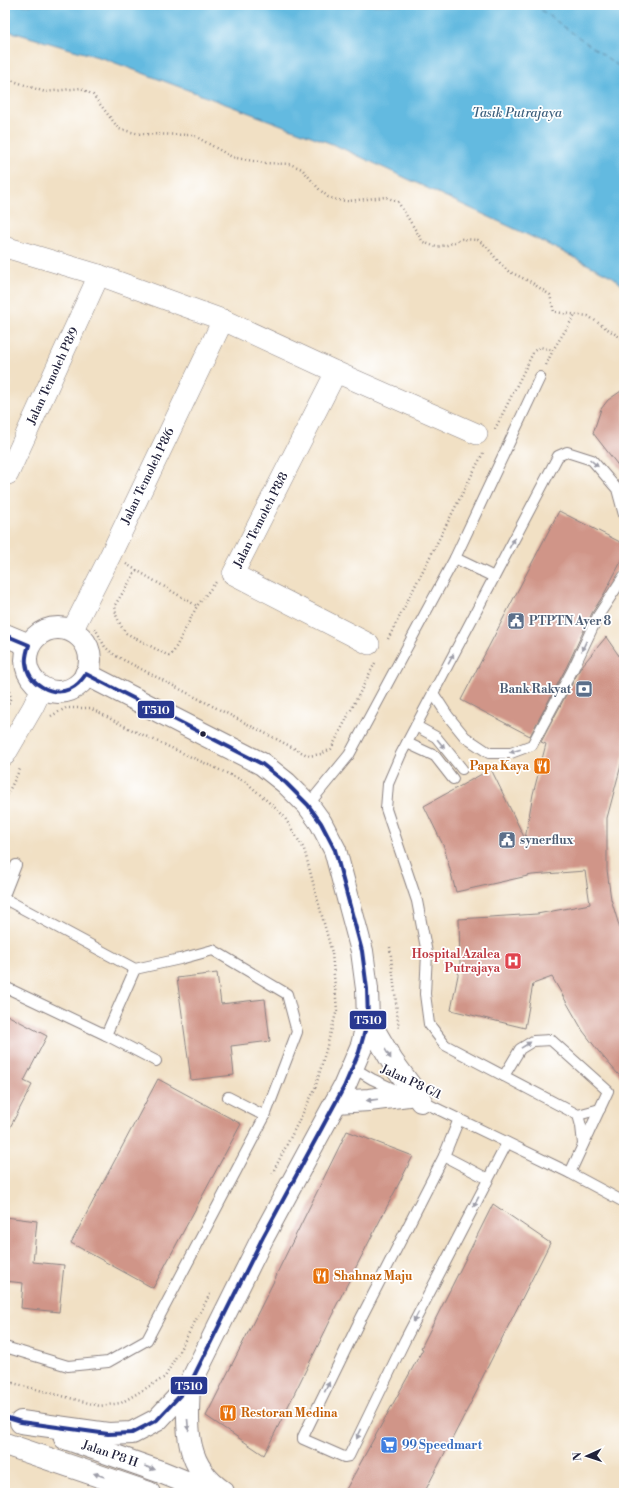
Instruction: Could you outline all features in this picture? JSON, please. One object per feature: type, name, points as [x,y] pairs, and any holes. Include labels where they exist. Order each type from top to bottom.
[{"type":"street","points":[[5,247],[99,275],[223,320],[477,434]]},
{"type":"street","name":"Jalan Temoleh P8/9","points":[[5,474],[8,474],[99,275]]},
{"type":"street","name":"Jalan Temoleh P8/6","points":[[72,631],[110,556],[223,320]]},
{"type":"street","name":"Jalan Temoleh P8/8","points":[[336,372],[233,574],[369,644]]},
{"type":"street","points":[[60,628],[72,631],[82,639],[88,650],[89,662],[86,674],[78,684],[67,690],[54,692],[42,688],[35,682],[28,669],[26,655],[29,645],[37,636],[47,629],[60,628]]},
{"type":"street","points":[[5,635],[29,645]]},
{"type":"street","points":[[13,1420],[108,1434],[132,1433],[157,1420],[189,1386],[263,1237],[336,1102],[362,1045],[368,1020],[367,988],[362,951],[345,885],[335,850],[321,823],[308,805],[286,783],[262,764],[86,674]]},
{"type":"street","points":[[13,760],[33,707],[42,688]]},
{"type":"street","points":[[336,1102],[415,1098],[368,1020]]},
{"type":"street","points":[[189,1386],[188,1417],[191,1451],[199,1468],[215,1486],[225,1493]]},
{"type":"street","name":"Jalan P8 H","points":[[13,1420],[161,1472],[213,1493]]},
{"type":"street","name":"Jalan P8 H","points":[[8,1446],[149,1493]]},
{"type":"lane","points":[[308,805],[349,755],[455,558],[540,377]]},
{"type":"lane","points":[[583,1146],[582,1126],[578,1115],[445,1045],[429,1024],[425,994],[427,953],[417,901],[386,809],[388,784],[407,743],[558,456],[567,452],[592,460],[617,488],[624,515]]},
{"type":"lane","points":[[455,558],[494,577]]},
{"type":"lane","points":[[433,693],[448,716],[465,737],[489,753],[510,753],[532,746],[573,669],[598,616],[624,576]]},
{"type":"lane","points":[[416,726],[436,737],[462,769]]},
{"type":"lane","points":[[407,743],[434,756],[453,780]]},
{"type":"lane","points":[[5,893],[16,865]]},
{"type":"lane","points":[[5,899],[135,969],[213,950],[287,994],[297,1032],[266,1116],[147,1340],[108,1362],[68,1366],[5,1347]]},
{"type":"lane","points":[[106,1035],[135,969]]},
{"type":"lane","points":[[5,987],[106,1035],[156,1061]]},
{"type":"lane","points":[[504,1076],[520,1049],[533,1041],[551,1040],[608,1091],[570,1173]]},
{"type":"lane","name":"Jalan P8 G/1","points":[[352,1067],[372,1079],[415,1098],[570,1173],[624,1202]]},
{"type":"lane","points":[[228,1097],[266,1116]]},
{"type":"lane","points":[[578,1115],[600,1109]]},
{"type":"lane","points":[[459,1119],[444,1156],[361,1318],[303,1438],[344,1457],[349,1456],[404,1340],[507,1143]]},
{"type":"lane","points":[[444,1156],[488,1179]]},
{"type":"path","points":[[5,78],[45,92],[81,88],[93,94],[119,129],[140,134],[193,135],[232,157],[264,163],[290,164],[302,169],[328,197],[348,201],[386,197],[392,199],[398,202],[423,242],[436,247],[448,245],[462,239],[478,240],[486,246],[498,261],[508,270],[550,294],[554,312],[588,316],[624,340]]},
{"type":"path","points":[[540,377],[553,350],[575,315]]},
{"type":"path","points":[[110,556],[137,570],[197,606]]},
{"type":"path","points":[[137,570],[115,605],[116,615],[120,626],[126,633],[169,656],[173,653],[197,606],[213,584],[223,577],[233,574]]},
{"type":"path","points":[[5,680],[11,696],[5,711]]},
{"type":"path","points":[[47,721],[51,716],[66,708],[90,708],[130,729],[246,782],[283,815],[304,849],[332,953],[337,1010],[315,1089],[269,1180]]},
{"type":"path","points":[[5,799],[13,760]]},
{"type":"path","points":[[390,947],[400,1033]]},
{"type":"path","points":[[5,1381],[100,1406],[121,1404],[165,1376],[212,1290]]},
{"type":"water","name":"Tasik Putrajaya","points":[[5,5],[624,5],[624,287],[613,277],[545,243],[335,145],[105,59],[5,30]]},
{"type":"building","points":[[624,389],[624,473],[593,433],[601,409],[608,400]]},
{"type":"building","points":[[559,511],[624,544],[624,556],[592,613],[567,666],[530,736],[461,700]]},
{"type":"building","points":[[606,637],[624,663],[624,754],[607,818],[607,870],[611,899],[624,942],[624,1081],[583,1031],[552,977],[533,984],[525,1028],[451,1010],[460,965],[459,919],[537,914],[590,904],[585,871],[532,875],[456,892],[444,847],[424,806],[491,769],[525,839],[533,794],[546,744],[541,742],[581,667]]},
{"type":"building","points":[[217,973],[221,1004],[265,999],[270,1041],[231,1046],[234,1075],[191,1080],[177,978]]},
{"type":"building","points":[[5,1014],[47,1036],[24,1081],[32,1085],[5,1137]]},
{"type":"building","points":[[158,1079],[241,1124],[153,1288],[71,1243]]},
{"type":"building","points":[[347,1131],[413,1156],[334,1310],[335,1311],[264,1455],[206,1416]]},
{"type":"building","points":[[493,1204],[550,1243],[478,1386],[479,1387],[424,1493],[344,1493],[423,1349],[421,1348]]},
{"type":"building","points":[[5,1217],[37,1221],[33,1262],[64,1265],[59,1312],[21,1308],[23,1283],[5,1281]]},
{"type":"ferry route","points":[[534,5],[624,70]]},
{"type":"transit line","name":"T510","points":[[5,635],[29,645],[26,658],[28,670],[31,677],[42,687],[56,691],[70,689],[79,683],[86,674],[262,764],[286,783],[308,805],[321,823],[335,850],[362,951],[367,989],[368,1020],[359,1052],[344,1087],[263,1237],[189,1386],[157,1420],[132,1433],[108,1434],[21,1422],[5,1417]]},
{"type":"place","name":"PTPTN Ayer 8","points":[[516,621]]},
{"type":"place","name":"Bank Rakyat","points":[[584,689]]},
{"type":"place","name":"Papa Kaya","points":[[542,766]]},
{"type":"place","name":"synerflux","points":[[507,840]]},
{"type":"place","name":"Hospital Azalea Putrajaya","points":[[513,961]]},
{"type":"place","name":"Shahnaz Maju","points":[[321,1276]]},
{"type":"place","name":"Restoran Medina","points":[[228,1413]]},
{"type":"place","name":"99 Speedmart","points":[[389,1445]]}]
